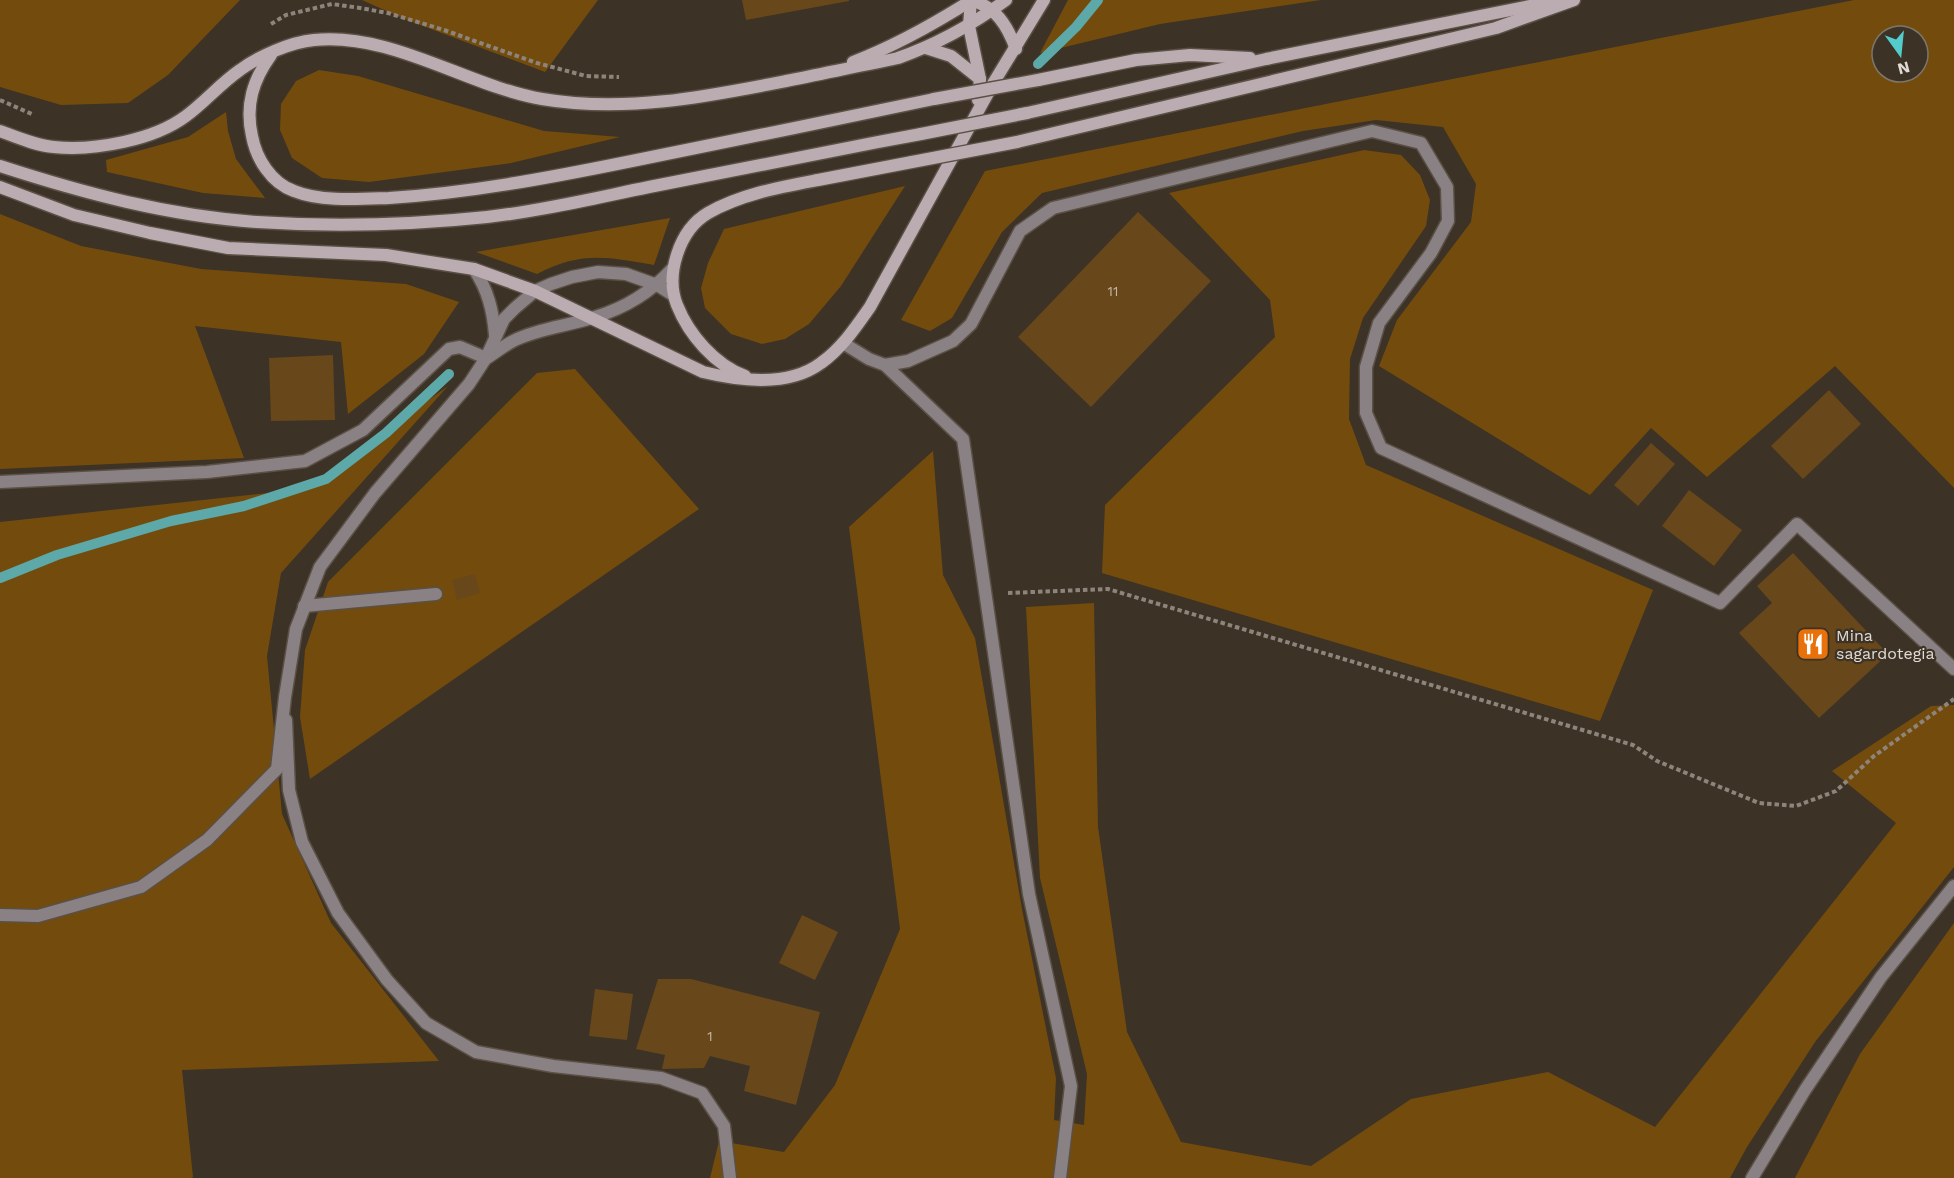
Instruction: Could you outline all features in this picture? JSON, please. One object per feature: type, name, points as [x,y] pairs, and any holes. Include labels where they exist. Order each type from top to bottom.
[{"type":"street","points":[[969,130],[980,95],[980,79],[969,26],[971,0]]},
{"type":"street","points":[[823,73],[879,52],[913,35],[971,0],[982,3],[1002,20],[1016,49]]},
{"type":"street","points":[[0,131],[53,147],[111,143],[144,136],[168,128],[186,116],[240,70],[293,43],[338,38],[406,54],[540,99],[586,104],[644,105],[693,99],[898,58],[926,48],[969,26],[1006,0]]},
{"type":"street","points":[[0,187],[74,215],[228,248],[386,255],[474,269],[535,291],[704,372],[729,378],[779,378],[804,372],[819,364],[843,344],[882,288],[994,82],[1044,0]]},
{"type":"street","points":[[0,166],[60,186],[142,206],[255,222],[387,224],[488,216],[561,204],[1027,113],[1266,59],[1559,0]]},
{"type":"street","points":[[486,358],[513,341],[616,309],[657,285],[672,269],[689,230],[707,214],[739,200],[770,190],[1017,141],[1496,28],[1574,0]]},
{"type":"street","points":[[926,48],[951,56],[980,79]]},
{"type":"street","points":[[272,54],[259,72],[252,89],[248,109],[254,145],[261,162],[273,177],[293,191],[355,200],[491,188],[1136,60],[1190,55],[1266,59]]},
{"type":"street","points":[[843,344],[869,359],[885,364],[908,361],[953,341],[971,324],[1020,231],[1053,208],[1372,131],[1421,143],[1447,187],[1448,221],[1431,253],[1378,323],[1366,367],[1366,413],[1381,448],[1720,603],[1797,524],[1954,669]]},
{"type":"street","points":[[474,269],[484,284],[493,317],[495,338]]},
{"type":"street","points":[[672,269],[674,295],[680,313],[709,352],[726,367],[755,379]]},
{"type":"street","points":[[0,915],[38,916],[141,887],[207,840],[278,770],[285,697],[296,629],[320,567],[375,493],[469,384],[486,358],[504,319],[535,291],[572,277],[598,272],[626,274],[657,285],[674,295]]},
{"type":"street","points":[[0,482],[207,472],[305,461],[363,430],[449,349],[460,347],[486,358]]},
{"type":"street","points":[[885,364],[963,439],[1029,894],[1071,1086],[1060,1178]]},
{"type":"street","points":[[304,606],[436,594]]},
{"type":"street","points":[[285,697],[289,790],[302,842],[338,914],[387,980],[426,1023],[476,1052],[553,1066],[661,1078],[702,1093],[724,1126],[730,1178]]},
{"type":"street","points":[[1752,1178],[1805,1090],[1881,977],[1954,886]]},
{"type":"path","points":[[987,594],[1108,589],[1634,746],[1657,760],[1759,803],[1796,806],[1836,791],[1874,756],[1954,699]]},
{"type":"shaded area","points":[[0,0],[240,0],[168,75],[128,103],[61,105],[0,87]]},
{"type":"shaded area","points":[[362,0],[598,0],[545,72],[402,18]]},
{"type":"shaded area","points":[[1068,0],[1321,0],[1160,24],[1040,53]]},
{"type":"shaded area","points":[[1854,0],[1954,0],[1954,488],[1835,366],[1707,477],[1651,428],[1590,495],[1379,366],[1397,320],[1471,222],[1476,184],[1443,127],[1376,120],[1303,131],[1042,193],[1002,232],[952,318],[930,331],[901,320],[985,171]]},
{"type":"shaded area","points":[[319,70],[358,76],[544,131],[620,137],[511,163],[369,182],[322,178],[292,158],[280,130],[281,104],[296,81]]},
{"type":"shaded area","points":[[226,112],[228,131],[236,159],[265,198],[203,193],[107,172],[106,160],[188,137]]},
{"type":"shaded area","points":[[1364,150],[1401,155],[1420,175],[1430,200],[1426,226],[1363,318],[1350,359],[1349,419],[1366,465],[1653,590],[1600,721],[1102,573],[1105,505],[1275,337],[1270,300],[1169,193]]},
{"type":"shaded area","points":[[905,186],[841,286],[809,324],[785,339],[762,344],[731,334],[705,308],[701,288],[708,263],[724,229]]},
{"type":"shaded area","points":[[0,214],[81,246],[201,269],[406,284],[459,302],[424,354],[348,414],[341,342],[195,326],[244,458],[0,469]]},
{"type":"shaded area","points":[[670,218],[654,265],[608,258],[581,259],[537,274],[476,252]]},
{"type":"shaded area","points":[[575,369],[699,509],[310,779],[300,717],[305,650],[328,582],[537,373]]},
{"type":"shaded area","points":[[448,386],[281,573],[267,656],[282,814],[331,923],[439,1061],[182,1070],[193,1177],[0,1178],[0,522],[304,489]]},
{"type":"shaded area","points":[[933,451],[943,575],[975,638],[1022,909],[1056,1078],[1054,1120],[1084,1125],[1087,1074],[1040,878],[1026,607],[1094,603],[1098,827],[1127,1032],[1181,1142],[1311,1166],[1411,1099],[1548,1072],[1655,1127],[1896,823],[1832,771],[1931,706],[1954,705],[1954,867],[1815,1042],[1747,1147],[1730,1178],[710,1178],[719,1141],[784,1152],[835,1085],[900,929],[849,527]]},
{"type":"shaded area","points":[[1954,923],[1954,1178],[1795,1178],[1860,1054]]},
{"type":"building","points":[[742,0],[849,0],[849,1],[746,20]]},
{"type":"building","points":[[1138,212],[1211,281],[1091,407],[1018,337]]},
{"type":"building","points":[[333,355],[335,420],[271,421],[269,358]]},
{"type":"building","points":[[1829,390],[1861,424],[1803,479],[1771,446]]},
{"type":"building","points":[[1651,443],[1675,464],[1638,506],[1614,485]]},
{"type":"building","points":[[1689,490],[1742,530],[1714,566],[1662,526]]},
{"type":"building","name":"Mina sagardotegia","points":[[1793,553],[1888,654],[1819,718],[1739,633],[1772,603],[1757,586]]},
{"type":"building","points":[[475,574],[480,593],[457,600],[452,580]]},
{"type":"building","points":[[802,915],[838,932],[815,980],[779,963]]},
{"type":"building","points":[[658,979],[691,979],[820,1012],[796,1105],[744,1091],[750,1066],[710,1056],[704,1068],[662,1069],[665,1055],[636,1049]]},
{"type":"building","points":[[595,989],[633,994],[627,1040],[589,1036]]},
{"type":"waterway","points":[[1038,64],[1076,27],[1098,0]]},
{"type":"waterway","points":[[0,578],[57,555],[171,521],[244,506],[326,479],[386,433],[449,374]]},
{"type":"place","name":"Mina sagardotegia","points":[[1813,644]]}]
